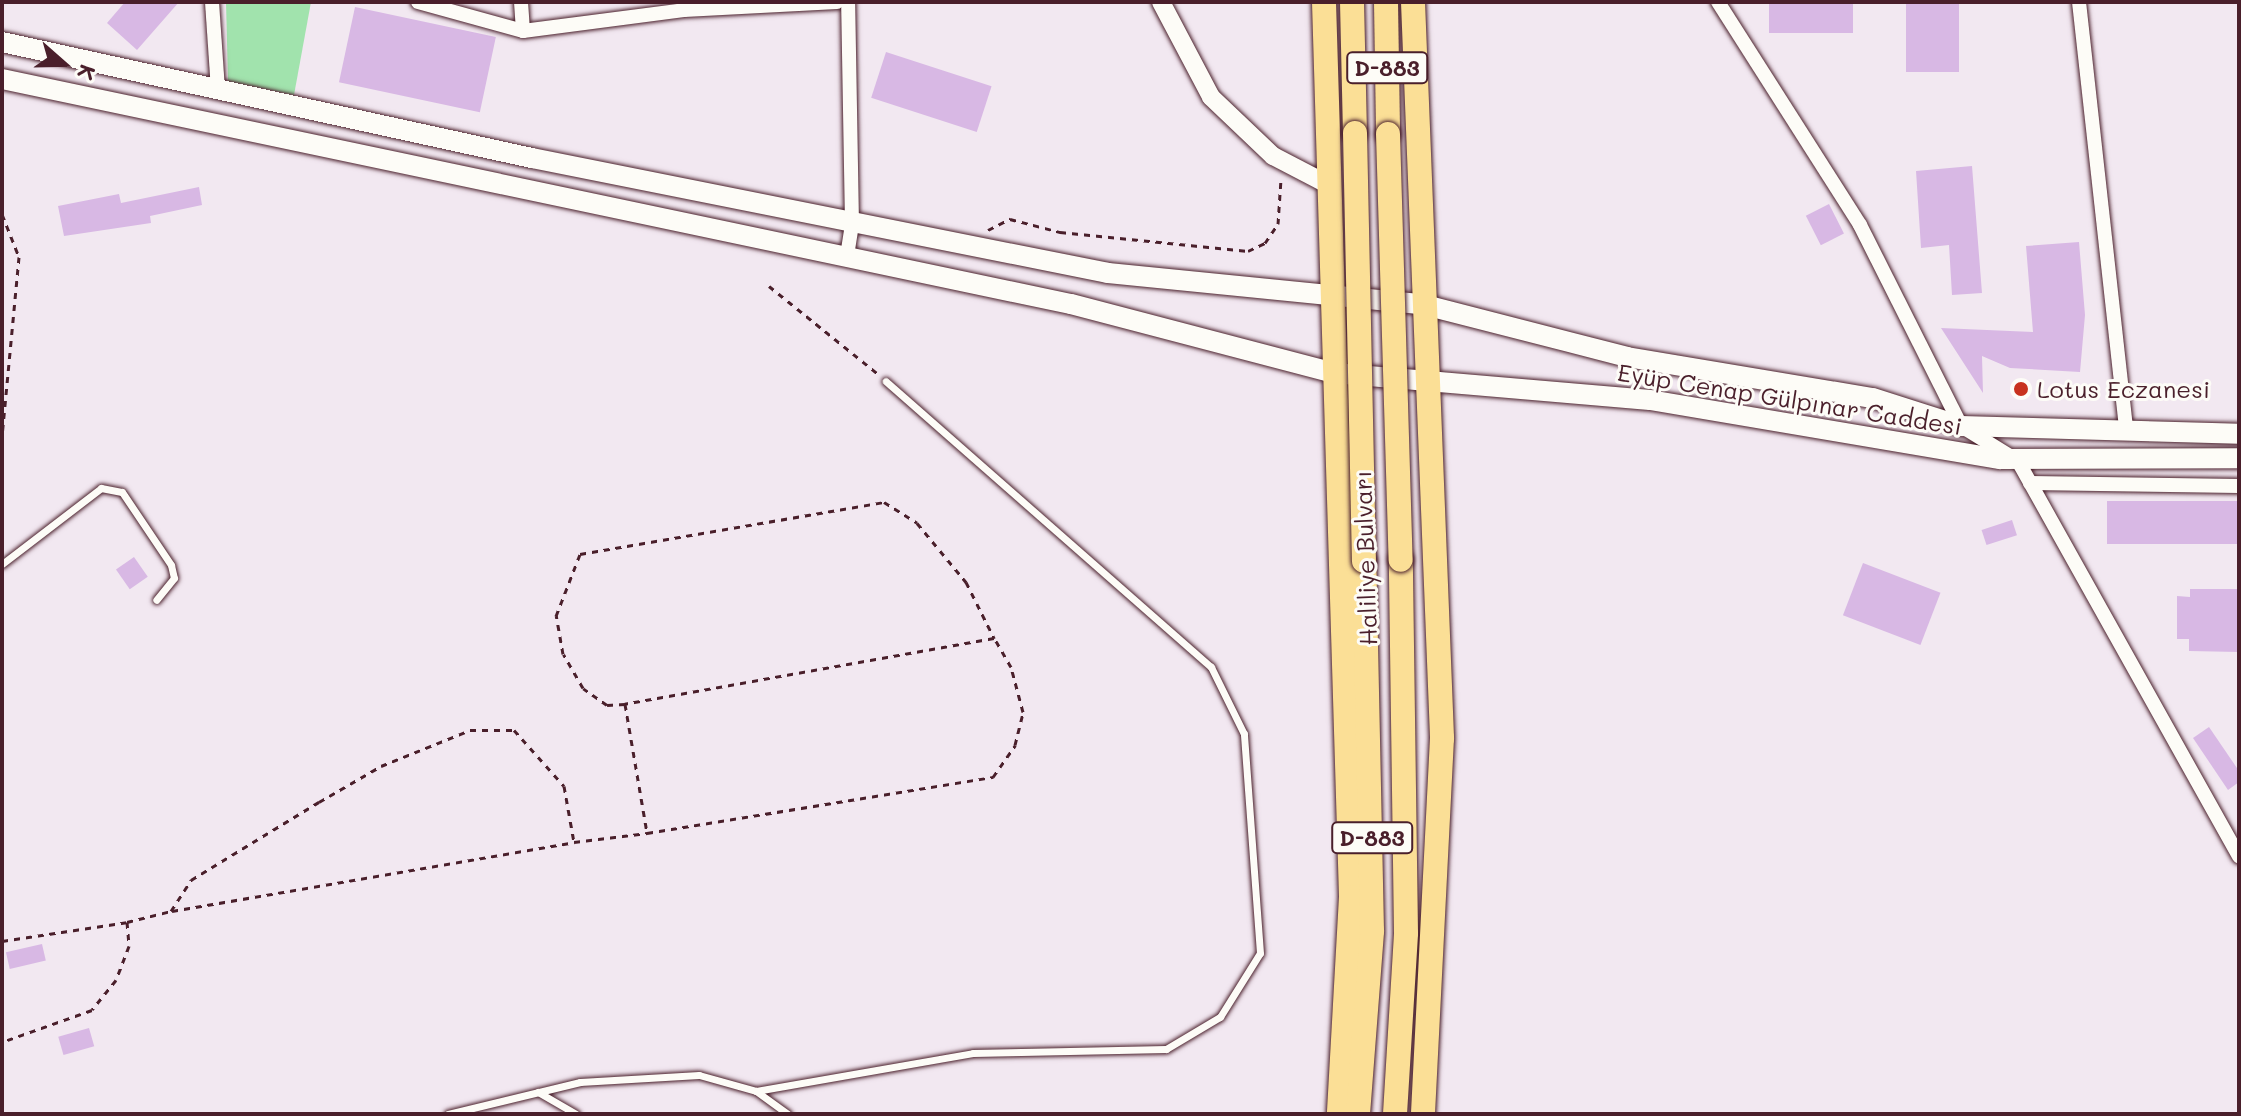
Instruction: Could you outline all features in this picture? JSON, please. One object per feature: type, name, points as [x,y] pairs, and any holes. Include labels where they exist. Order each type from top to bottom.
[{"type":"highway","points":[[1324,2],[1327,184],[1351,897],[1339,1114]]},
{"type":"highway","name":"Haliliye Bulvarı","points":[[1352,2],[1372,931],[1358,1114]]},
{"type":"highway","name":"Haliliye Bulvarı","points":[[1386,2],[1407,873],[1395,1114]]},
{"type":"highway","points":[[1413,2],[1421,304],[1442,738],[1423,1114]]},
{"type":"main road","points":[[2,42],[218,91],[971,247],[1187,285],[1421,304],[1627,357],[1873,398],[1961,426],[2239,434]]},
{"type":"main road","name":"Eyüp Cenap Gülpınar Caddesi","points":[[2,79],[1071,304],[1334,373],[1650,400],[2018,461],[2239,458]]},
{"type":"street","points":[[212,2],[218,91]]},
{"type":"street","points":[[418,2],[523,31],[684,6],[837,2]]},
{"type":"street","points":[[521,2],[523,31]]},
{"type":"street","points":[[847,256],[852,224],[848,2]]},
{"type":"street","points":[[1161,2],[1211,97],[1279,159],[1327,184]]},
{"type":"street","points":[[1718,2],[1860,225],[1961,426],[2018,461],[2239,856]]},
{"type":"street","points":[[2079,2],[2126,431]]},
{"type":"street","points":[[2030,483],[2239,486]]},
{"type":"lane","points":[[756,1091],[973,1053],[1166,1049],[1220,1017],[1260,953],[1244,734],[1211,667],[886,381]]},
{"type":"lane","points":[[2,564],[101,488],[122,492],[171,565],[174,578],[156,600]]},
{"type":"lane","points":[[448,1114],[580,1082],[699,1075],[756,1091],[788,1114]]},
{"type":"lane","points":[[538,1092],[576,1114]]},
{"type":"path","points":[[971,247],[993,224],[1010,219],[1060,232],[1248,251],[1265,243],[1278,224],[1279,159]]},
{"type":"path","points":[[2,214],[19,257],[2,436]]},
{"type":"path","points":[[769,286],[886,381]]},
{"type":"path","points":[[2,941],[127,922],[171,911],[574,842],[993,777],[1015,745],[1023,712],[1011,667],[966,582],[917,523],[884,502],[580,554],[556,616],[563,654],[583,688],[607,705],[994,638]]},
{"type":"path","points":[[625,704],[647,833]]},
{"type":"path","points":[[171,911],[191,880],[306,810],[381,766],[470,730],[514,730],[564,786],[574,842]]},
{"type":"path","points":[[2,1042],[92,1010],[116,980],[129,946],[127,922]]},
{"type":"green space","points":[[226,2],[311,2],[294,95],[228,81]]},
{"type":"building","points":[[125,2],[179,2],[137,50],[107,23]]},
{"type":"building","points":[[1769,2],[1853,2],[1853,33],[1769,33]]},
{"type":"building","points":[[1906,2],[1959,2],[1959,72],[1906,72]]},
{"type":"building","points":[[355,7],[496,37],[480,112],[339,82]]},
{"type":"building","points":[[886,52],[992,86],[977,132],[871,98]]},
{"type":"building","points":[[1972,166],[1982,293],[1952,295],[1949,245],[1921,248],[1916,171]]},
{"type":"building","points":[[199,187],[202,205],[150,216],[151,223],[64,236],[58,206],[119,194],[121,203]]},
{"type":"building","points":[[1829,204],[1844,233],[1821,245],[1806,216]]},
{"type":"building","points":[[2079,242],[2085,315],[2080,372],[2010,368],[1982,356],[1983,393],[1941,328],[2033,332],[2026,246]]},
{"type":"building","points":[[2107,501],[2239,501],[2239,544],[2107,544]]},
{"type":"building","points":[[2012,520],[2017,535],[1987,545],[1982,530]]},
{"type":"building","points":[[134,557],[148,577],[130,589],[116,570]]},
{"type":"building","points":[[1863,563],[1940,593],[1920,645],[1843,615]]},
{"type":"building","points":[[2190,589],[2239,589],[2239,652],[2189,651],[2189,639],[2177,639],[2177,596],[2190,597]]},
{"type":"building","points":[[2209,727],[2239,771],[2239,782],[2228,790],[2193,738]]},
{"type":"building","points":[[42,944],[46,961],[10,969],[6,952]]},
{"type":"building","points":[[89,1028],[94,1046],[63,1055],[58,1037]]},
{"type":"place","name":"Lotus Eczanesi","points":[[2021,389]]}]
